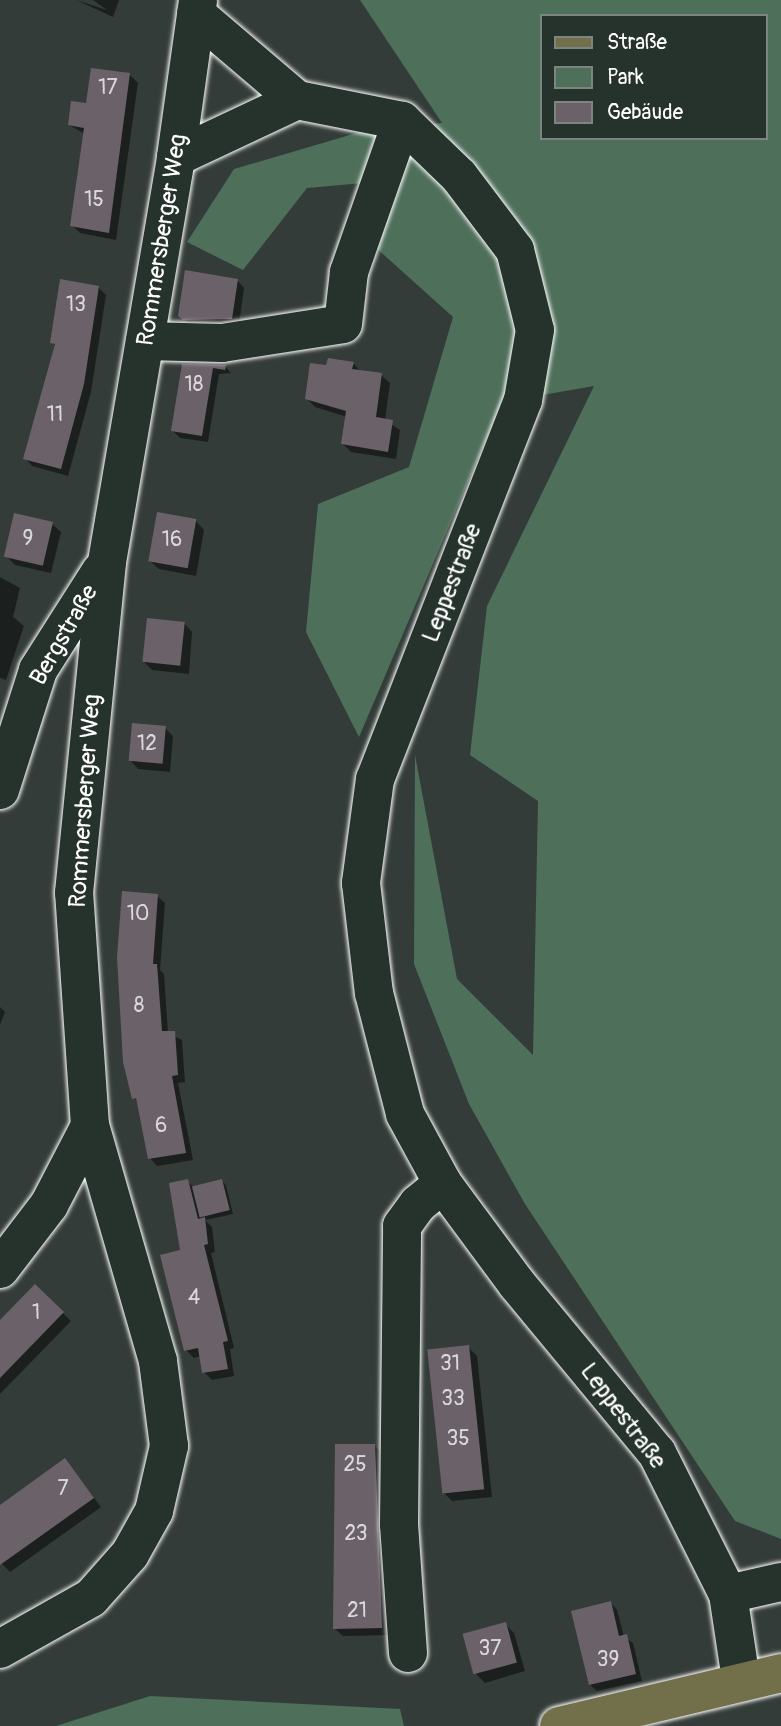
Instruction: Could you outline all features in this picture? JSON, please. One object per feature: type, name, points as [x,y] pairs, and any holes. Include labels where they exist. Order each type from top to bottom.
[{"type":"main road","points":[[559,1726],[741,1680],[781,1673]]},
{"type":"street","points":[[145,341],[222,343],[343,324],[349,272],[402,121],[296,100],[197,7]]},
{"type":"street","name":"Rommersberger Weg","points":[[0,1649],[91,1598],[130,1554],[154,1511],[169,1446],[158,1361],[90,1126],[74,893],[107,562],[176,157],[197,7]]},
{"type":"street","points":[[176,157],[296,100]]},
{"type":"street","name":"Leppestraße","points":[[402,121],[459,177],[515,250],[535,330],[523,400],[375,779],[361,883],[374,993],[405,1114],[443,1184],[517,1284],[657,1453],[728,1594],[741,1680]]},
{"type":"street","name":"Bergstraße","points":[[0,790],[38,670],[107,562]]},
{"type":"street","points":[[0,1269],[49,1205],[90,1126]]},
{"type":"street","points":[[408,1653],[399,1525],[402,1226],[418,1204],[443,1184]]},
{"type":"street","points":[[728,1594],[781,1582]]},
{"type":"green space","points":[[360,0],[781,0],[781,1539],[735,1521],[525,1204],[469,1104],[414,964],[415,755],[457,979],[533,1055],[538,801],[470,755],[487,606],[594,386],[502,402],[359,737],[306,632],[318,504],[409,467],[453,317],[374,246],[397,180],[307,188],[243,270],[187,242],[234,169],[360,132],[442,123]]},
{"type":"green space","points":[[150,1696],[400,1709],[404,1726],[56,1726]]},
{"type":"building","points":[[91,68],[130,73],[109,233],[70,226],[84,128],[68,125],[71,101],[86,103]]},
{"type":"building","points":[[185,270],[238,279],[232,319],[183,320],[178,316]]},
{"type":"building","points":[[60,279],[99,286],[84,384],[61,469],[23,459],[55,344],[50,343]]},
{"type":"building","points":[[328,358],[354,362],[352,369],[382,373],[376,417],[393,420],[388,452],[341,444],[346,411],[305,399],[310,363],[326,365]]},
{"type":"building","points":[[182,364],[226,365],[225,370],[213,368],[202,436],[171,431]]},
{"type":"building","points":[[157,512],[196,519],[188,568],[148,561]]},
{"type":"building","points":[[14,513],[53,522],[43,566],[4,557]]},
{"type":"building","points":[[147,618],[185,622],[180,666],[142,662]]},
{"type":"building","points":[[132,723],[166,726],[163,764],[129,761]]},
{"type":"building","points":[[122,891],[158,894],[153,964],[157,964],[162,1031],[175,1031],[178,1075],[172,1076],[186,1153],[148,1159],[136,1098],[132,1099],[123,1062],[117,957]]},
{"type":"building","points":[[188,1179],[198,1219],[205,1217],[208,1244],[204,1245],[228,1341],[223,1342],[228,1369],[202,1373],[198,1348],[184,1351],[160,1255],[180,1250],[169,1183]]},
{"type":"building","points":[[222,1179],[230,1210],[200,1218],[192,1186]]},
{"type":"building","points":[[35,1284],[64,1312],[0,1378],[0,1320]]},
{"type":"building","points":[[469,1345],[484,1489],[442,1494],[427,1349]]},
{"type":"building","points":[[335,1444],[375,1444],[382,1628],[333,1629]]},
{"type":"building","points":[[65,1458],[94,1498],[0,1565],[0,1505]]},
{"type":"building","points":[[611,1601],[619,1636],[627,1634],[636,1674],[589,1685],[571,1611]]},
{"type":"building","points":[[506,1622],[517,1663],[473,1674],[463,1634]]}]
